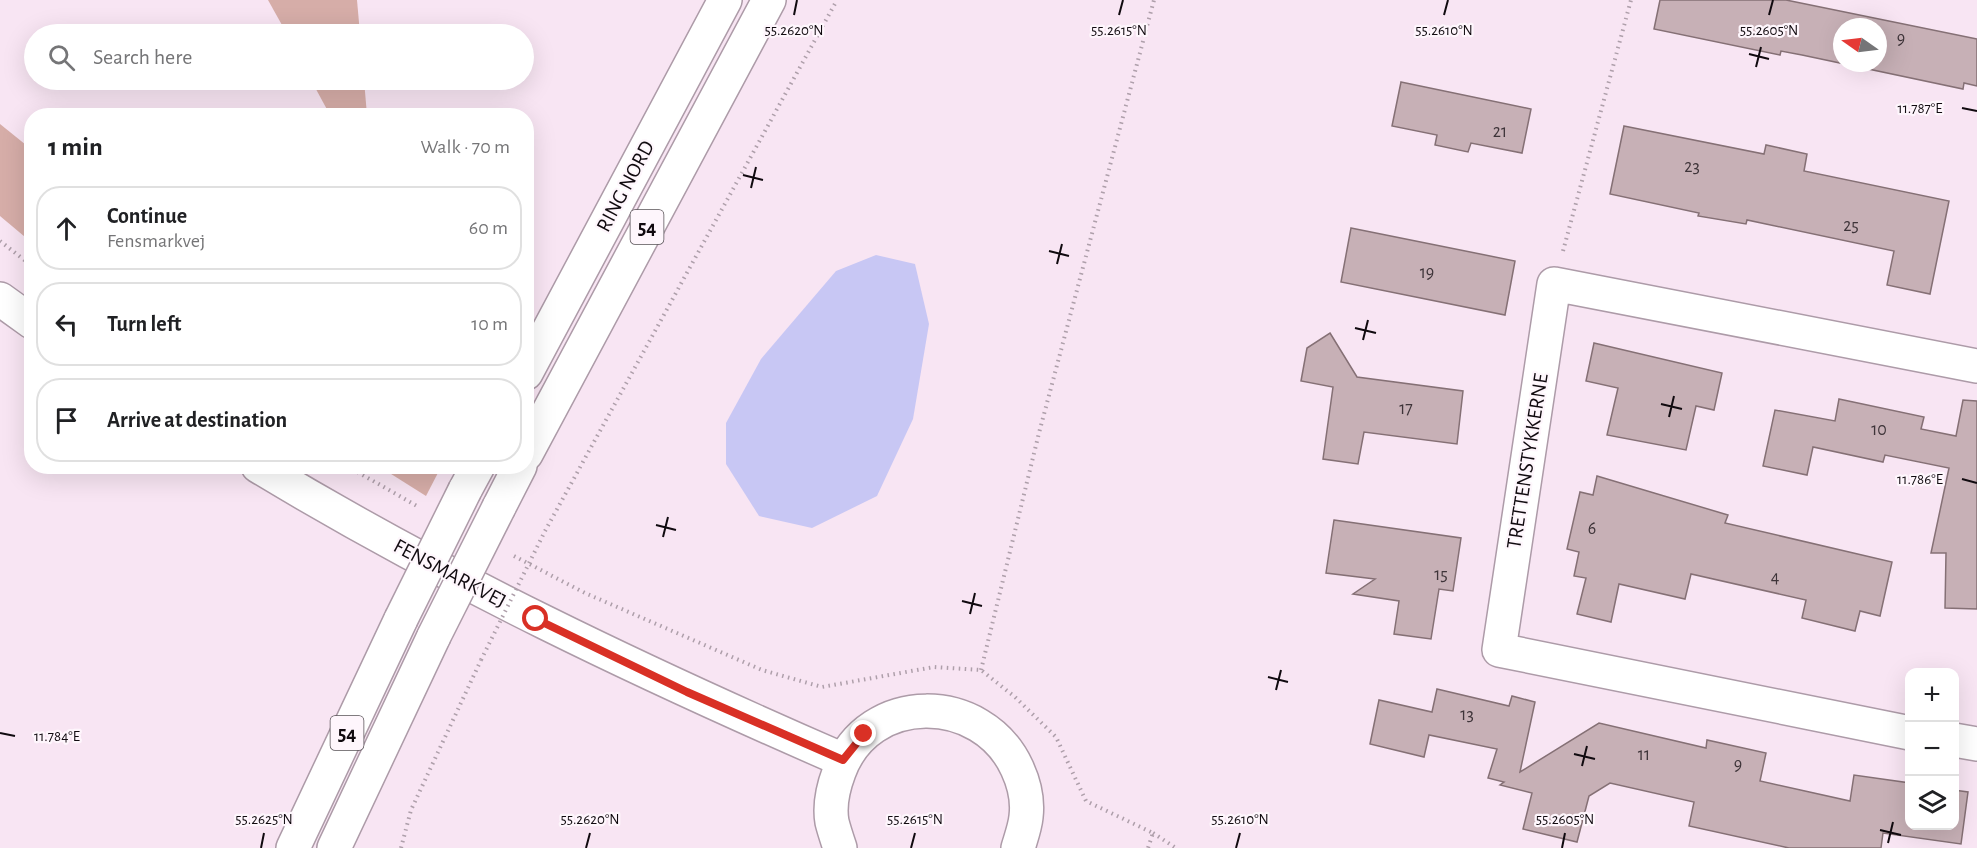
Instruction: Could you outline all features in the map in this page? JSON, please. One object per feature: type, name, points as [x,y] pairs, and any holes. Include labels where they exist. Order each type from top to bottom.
[{"type":"main road","name":"RING NORD","points":[[534,358],[725,0]]},
{"type":"main road","name":"54","points":[[534,439],[769,0]]},
{"type":"main road","points":[[1554,284],[1977,366]]},
{"type":"main road","name":"TRETTENSTYKKERNE","points":[[1554,284],[1499,650],[1905,732]]},
{"type":"main road","points":[[0,299],[24,316]]},
{"type":"main road","name":"FENSMARKVEJ","points":[[273,474],[536,619],[687,692],[843,760]]},
{"type":"main road","name":"54","points":[[334,848],[434,636],[516,474]]},
{"type":"main road","name":"54","points":[[293,848],[401,619],[471,478]]},
{"type":"main road","points":[[840,848],[832,820],[832,800],[833,789],[843,760],[864,734],[892,717],[925,710],[957,714],[987,729],[1010,753],[1024,783],[1027,815],[1019,848]]},
{"type":"main road","points":[[1959,741],[1977,744]]},
{"type":"path","points":[[401,848],[411,810],[481,660],[545,531],[837,0]]},
{"type":"path","points":[[981,670],[1039,433],[1154,0]]},
{"type":"path","points":[[1554,284],[1631,0]]},
{"type":"path","points":[[0,241],[24,260]]},
{"type":"path","points":[[361,474],[421,508]]},
{"type":"path","points":[[503,550],[585,593],[752,666],[822,687],[934,667],[981,670],[1015,697],[1056,737],[1086,801],[1153,833],[1176,848]]},
{"type":"path","points":[[1148,848],[1153,833]]},
{"type":"shaded area","points":[[268,0],[357,0],[359,24],[281,24]]},
{"type":"shaded area","points":[[316,90],[365,90],[366,108],[326,108]]},
{"type":"shaded area","points":[[0,124],[24,143],[24,236],[0,216]]},
{"type":"shaded area","points":[[391,474],[437,474],[426,496]]},
{"type":"water","points":[[876,255],[915,264],[929,324],[913,419],[877,496],[812,528],[759,516],[726,464],[726,423],[761,359],[836,271]]},
{"type":"building","points":[[1660,0],[1786,0],[1874,18],[1833,18],[1833,62],[1781,51],[1780,55],[1654,29]]},
{"type":"building","points":[[1887,21],[1977,39],[1977,86],[1964,83],[1963,89],[1882,72],[1887,72]]},
{"type":"building","points":[[1401,82],[1531,109],[1522,153],[1471,143],[1468,152],[1435,145],[1437,135],[1392,126]]},
{"type":"building","points":[[1624,126],[1764,154],[1766,145],[1807,154],[1804,171],[1949,201],[1930,294],[1887,285],[1894,251],[1747,220],[1746,224],[1698,216],[1699,213],[1610,194]]},
{"type":"building","points":[[1351,228],[1515,261],[1505,315],[1341,282]]},
{"type":"building","points":[[1330,333],[1357,377],[1463,391],[1457,444],[1364,432],[1358,464],[1323,459],[1333,387],[1301,381],[1307,348]]},
{"type":"building","points":[[1594,343],[1722,373],[1714,410],[1696,406],[1686,450],[1607,435],[1618,388],[1586,381]]},
{"type":"building","points":[[1839,399],[1924,417],[1921,429],[1956,436],[1963,400],[1977,401],[1977,609],[1945,608],[1946,553],[1931,553],[1949,468],[1885,455],[1883,462],[1813,447],[1807,475],[1763,466],[1775,410],[1835,421]]},
{"type":"building","points":[[1597,476],[1728,515],[1725,523],[1892,562],[1880,616],[1860,611],[1855,631],[1802,618],[1806,600],[1691,574],[1685,599],[1619,584],[1611,622],[1577,614],[1586,578],[1574,576],[1579,552],[1567,549],[1580,492],[1593,495]]},
{"type":"building","points":[[1334,520],[1461,538],[1453,591],[1439,589],[1431,639],[1394,634],[1399,601],[1353,594],[1375,579],[1326,573]]},
{"type":"building","points":[[1437,689],[1509,706],[1512,696],[1535,702],[1520,772],[1599,723],[1706,748],[1707,740],[1766,753],[1760,781],[1850,801],[1854,775],[1905,782],[1905,830],[1959,830],[1959,791],[1968,792],[1961,844],[1883,833],[1881,848],[1789,848],[1689,826],[1694,802],[1610,783],[1589,796],[1577,842],[1523,829],[1532,793],[1500,785],[1504,782],[1488,778],[1497,749],[1429,735],[1424,757],[1370,744],[1379,700],[1432,712]]},
{"type":"route","points":[[536,619],[687,692],[843,760],[864,734]]}]
